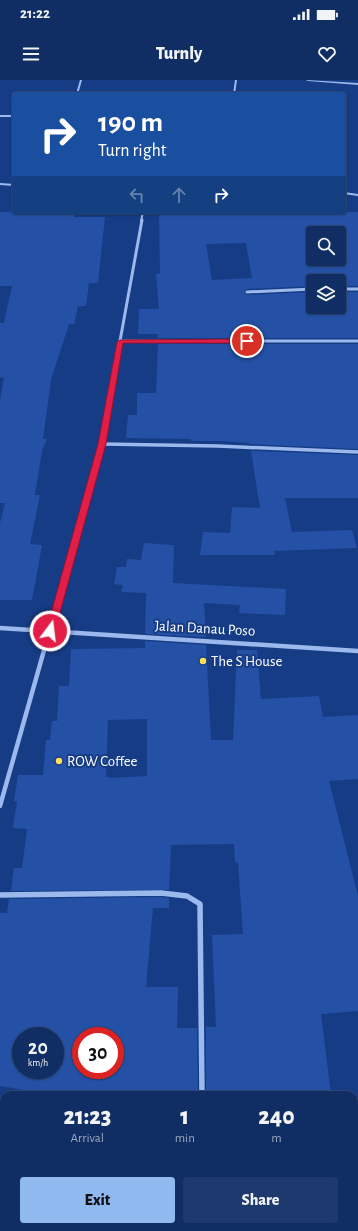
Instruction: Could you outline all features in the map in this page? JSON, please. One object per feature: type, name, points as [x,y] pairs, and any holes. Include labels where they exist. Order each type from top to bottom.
[{"type":"street","points":[[78,92],[81,80]]},
{"type":"street","points":[[234,92],[236,80]]},
{"type":"street","points":[[308,80],[358,84]]},
{"type":"street","points":[[0,116],[12,116]]},
{"type":"street","points":[[0,184],[12,185]]},
{"type":"street","points":[[346,193],[358,195]]},
{"type":"street","points":[[0,803],[102,444],[143,214]]},
{"type":"street","points":[[247,292],[306,289]]},
{"type":"street","points":[[346,289],[358,289]]},
{"type":"street","points":[[120,342],[358,341]]},
{"type":"street","points":[[102,444],[218,446],[358,452]]},
{"type":"street","name":"Jalan Danau Poso","points":[[0,628],[358,651]]},
{"type":"street","points":[[0,894],[161,893],[185,894],[194,898],[200,904],[202,1091]]},
{"type":"building","points":[[0,212],[12,212],[12,214],[74,214],[74,217],[105,217],[98,283],[89,283],[86,306],[78,306],[74,324],[69,324],[51,380],[43,439],[47,439],[42,450],[35,495],[40,495],[30,544],[42,545],[32,600],[0,600],[0,523],[5,503],[0,503],[0,401],[4,378],[0,377],[0,323],[4,323],[12,286],[0,286]]},
{"type":"building","points":[[346,212],[358,212],[358,286],[346,286],[346,274],[306,274],[306,286],[247,289],[244,292],[247,295],[306,292],[306,314],[346,314],[346,292],[358,292],[358,338],[158,338],[158,334],[138,334],[139,309],[159,309],[156,274],[160,273],[159,214],[346,214]],"holes":[[[246,243],[252,278],[212,280],[206,244]]]},
{"type":"building","points":[[158,344],[358,344],[358,449],[250,444],[223,441],[191,441],[191,439],[126,438],[128,415],[137,415],[137,393],[156,393]]},
{"type":"building","points":[[251,451],[358,455],[358,498],[285,498],[292,532],[352,530],[357,548],[274,551],[275,555],[200,555],[203,532],[230,533],[232,507],[260,508]]},
{"type":"building","points":[[144,543],[174,545],[173,583],[286,589],[285,615],[239,613],[240,605],[204,603],[206,637],[145,634],[146,593],[121,592],[123,585],[114,584],[117,567],[126,567],[127,559],[141,560]]},
{"type":"building","points":[[145,641],[206,645],[211,740],[233,740],[237,650],[257,650],[261,699],[319,696],[323,717],[358,715],[358,779],[329,781],[358,896],[358,1011],[321,1014],[331,1091],[206,1091],[206,1027],[216,1027],[212,935],[243,934],[238,862],[235,862],[234,844],[171,845],[169,890],[11,891],[14,868],[22,868],[27,829],[13,828],[17,801],[14,801],[18,775],[43,775],[46,740],[50,740],[52,721],[57,721],[59,686],[69,686],[71,649],[145,648]],"holes":[[[147,719],[147,776],[106,777],[108,720]]]},
{"type":"building","points":[[169,898],[169,908],[153,908],[146,987],[178,987],[177,1028],[197,1028],[198,1091],[31,1091],[0,1086],[0,913],[7,913],[9,899]]},
{"type":"place","name":"The S House","points":[[203,661]]},
{"type":"place","name":"ROW Coffee","points":[[59,761]]},
{"type":"route","points":[[50,631],[105,432],[120,342],[247,341]]}]
